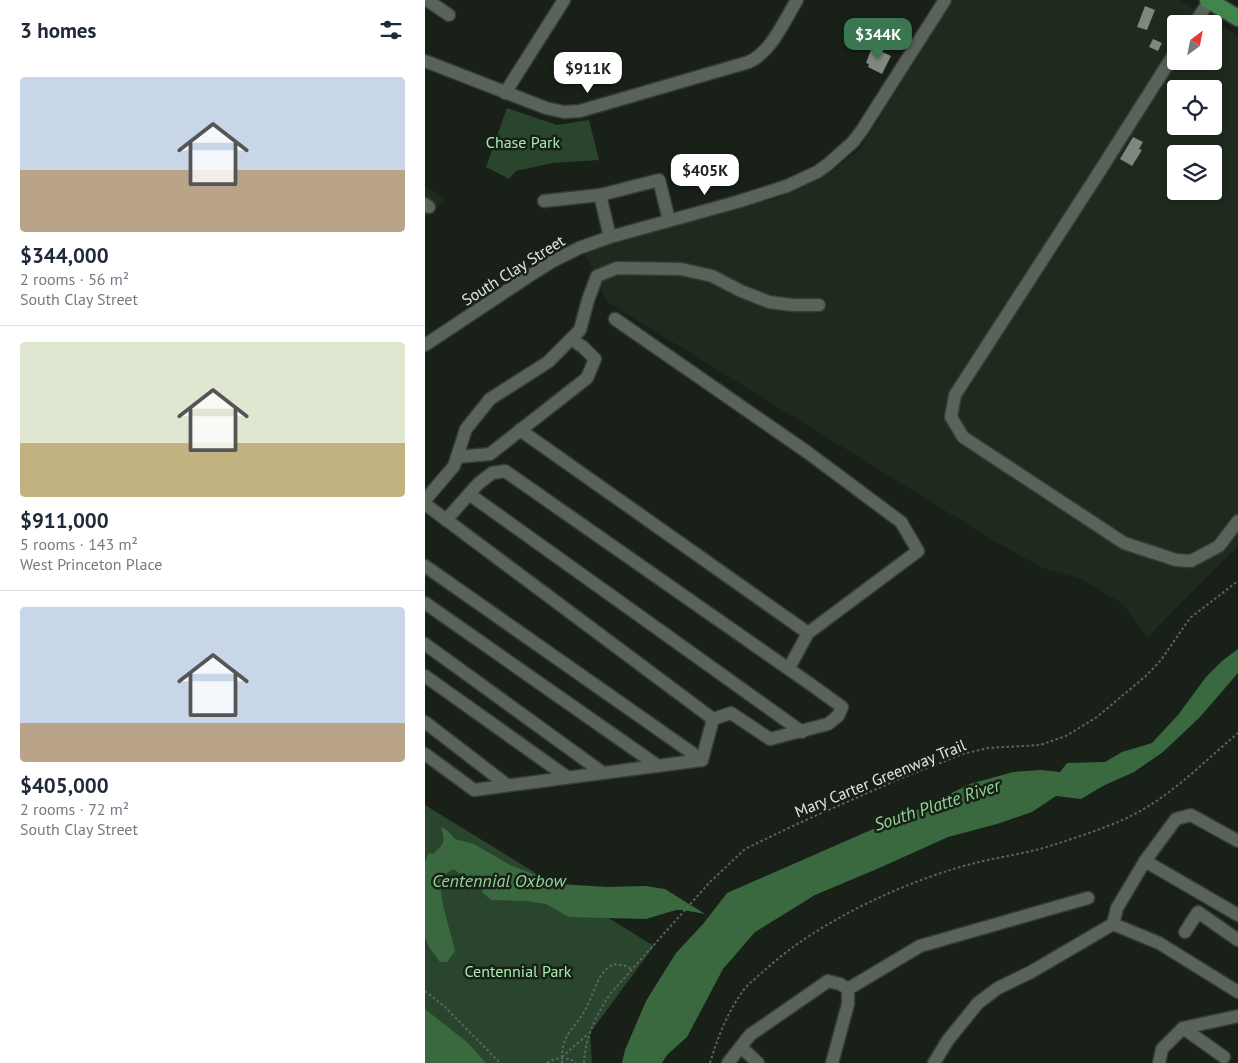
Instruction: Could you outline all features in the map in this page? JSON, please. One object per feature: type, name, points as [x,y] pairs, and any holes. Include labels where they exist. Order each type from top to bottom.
[{"type":"main road","points":[[1209,0],[1238,18]]},
{"type":"street","points":[[427,0],[449,15]]},
{"type":"street","points":[[505,93],[564,0]]},
{"type":"street","points":[[425,61],[505,93],[555,110],[580,111],[755,59],[765,52],[797,0]]},
{"type":"street","name":"South Clay Street","points":[[425,345],[553,261],[579,248],[610,237],[769,192],[817,172],[853,142],[862,130],[945,0]]},
{"type":"street","points":[[1200,15],[1209,0]]},
{"type":"street","points":[[1167,65],[1097,178],[955,395],[951,417],[963,437],[1124,543],[1176,560],[1191,561],[1219,546],[1238,521]]},
{"type":"street","points":[[544,201],[601,195],[659,180],[669,220]]},
{"type":"street","points":[[601,195],[610,237]]},
{"type":"street","points":[[425,500],[454,466],[466,429],[490,399],[548,362],[580,330],[597,276],[617,268],[681,269],[713,276],[741,291],[769,302],[793,305],[819,305]]},
{"type":"street","points":[[615,319],[807,452],[901,522],[919,550],[808,633],[789,668]]},
{"type":"street","points":[[457,457],[490,454],[587,378],[595,359],[583,347],[571,339]]},
{"type":"street","points":[[520,430],[808,633]]},
{"type":"street","points":[[490,454],[492,473]]},
{"type":"street","points":[[446,520],[478,484],[492,473],[505,471],[789,668],[842,707],[838,716],[828,724],[770,739],[731,713],[713,718]]},
{"type":"street","points":[[469,494],[802,732]]},
{"type":"street","points":[[425,504],[713,718]]},
{"type":"street","points":[[425,566],[702,760]]},
{"type":"street","points":[[425,603],[659,766]]},
{"type":"street","points":[[425,644],[603,773]]},
{"type":"street","points":[[425,676],[567,777]]},
{"type":"street","points":[[702,760],[713,718]]},
{"type":"street","points":[[425,722],[507,786]]},
{"type":"street","points":[[425,754],[474,790],[702,760]]},
{"type":"street","points":[[934,1063],[948,1040],[978,1003],[998,988],[1031,972],[1113,924],[1117,908],[1145,861],[1176,819],[1191,814],[1238,841]]},
{"type":"street","points":[[1145,861],[1238,915]]},
{"type":"street","points":[[848,989],[920,946],[1088,898]]},
{"type":"street","points":[[1185,932],[1198,912],[1238,940]]},
{"type":"street","points":[[1113,924],[1159,943],[1237,991]]},
{"type":"street","points":[[728,1063],[750,1035],[827,982],[840,984],[848,989]]},
{"type":"street","points":[[833,1063],[848,1004],[848,989]]},
{"type":"street","points":[[1159,1063],[1162,1049],[1183,1028],[1238,1016]]},
{"type":"street","points":[[1183,1028],[1224,1058]]},
{"type":"street","points":[[741,1047],[758,1063]]},
{"type":"path","name":"Mary Carter Greenway Trail","points":[[584,1063],[590,1033],[597,1015],[610,994],[679,916],[722,870],[745,849],[897,780],[963,754],[988,748],[1040,745],[1066,736],[1081,728],[1116,703],[1147,675],[1161,660],[1190,618],[1238,581]]},
{"type":"path","points":[[710,1063],[726,1018],[747,987],[779,958],[830,924],[854,910],[923,880],[979,862],[1053,845],[1121,820],[1145,808],[1177,787],[1238,733]]},
{"type":"path","points":[[562,1063],[561,1057],[566,1038],[586,1009],[602,972],[614,964],[627,966],[633,970]]},
{"type":"path","points":[[425,991],[445,1007],[501,1063]]},
{"type":"path","points":[[547,1063],[561,1057],[590,1033]]},
{"type":"path","points":[[561,1057],[576,1063]]},
{"type":"shaded area","points":[[953,0],[1180,0],[1204,15],[1167,15],[1167,70],[1223,70],[1223,27],[1238,36],[1238,546],[1147,638],[1123,604],[1079,578],[1042,568],[996,542],[606,301],[584,251],[780,197],[826,176],[860,149]]},
{"type":"shaded area","points":[[425,186],[446,199],[425,218]]},
{"type":"green space","name":"Chase Park","points":[[507,108],[557,125],[589,120],[599,160],[552,163],[516,171],[509,179],[486,167]]},
{"type":"green space","name":"Centennial Park","points":[[425,805],[654,946],[590,1033],[592,1063],[425,1063]]},
{"type":"water","name":"South Platte River","points":[[1238,649],[1238,673],[1200,717],[1163,752],[1134,772],[1103,786],[1081,799],[1056,796],[1032,812],[997,824],[948,837],[815,895],[755,932],[723,969],[687,1037],[667,1055],[662,1063],[622,1063],[625,1050],[646,1001],[676,953],[703,924],[727,893],[921,808],[970,784],[1013,772],[1041,770],[1060,772],[1067,763],[1105,762],[1122,752],[1152,743],[1178,715],[1206,677],[1222,661]]},
{"type":"water","name":"Centennial Oxbow","points":[[441,827],[448,831],[455,839],[474,844],[510,865],[559,884],[608,887],[645,886],[665,889],[705,914],[676,910],[646,919],[569,917],[546,904],[526,901],[491,900],[483,893],[480,885],[453,869],[443,876],[441,891],[455,951],[447,962],[440,962],[429,947],[425,937],[425,861],[429,853],[433,854],[442,845]]},
{"type":"water","points":[[425,1009],[468,1043],[486,1063],[425,1063]]},
{"type":"building","points":[[1145,6],[1155,10],[1147,30],[1137,27]]},
{"type":"building","points":[[883,25],[893,32],[886,42],[876,35]]},
{"type":"building","points":[[1153,39],[1162,43],[1158,51],[1149,47]]},
{"type":"building","points":[[872,47],[891,56],[882,74],[868,67],[869,64],[866,63]]},
{"type":"building","points":[[1133,137],[1143,142],[1139,149],[1142,150],[1132,166],[1120,159]]}]
